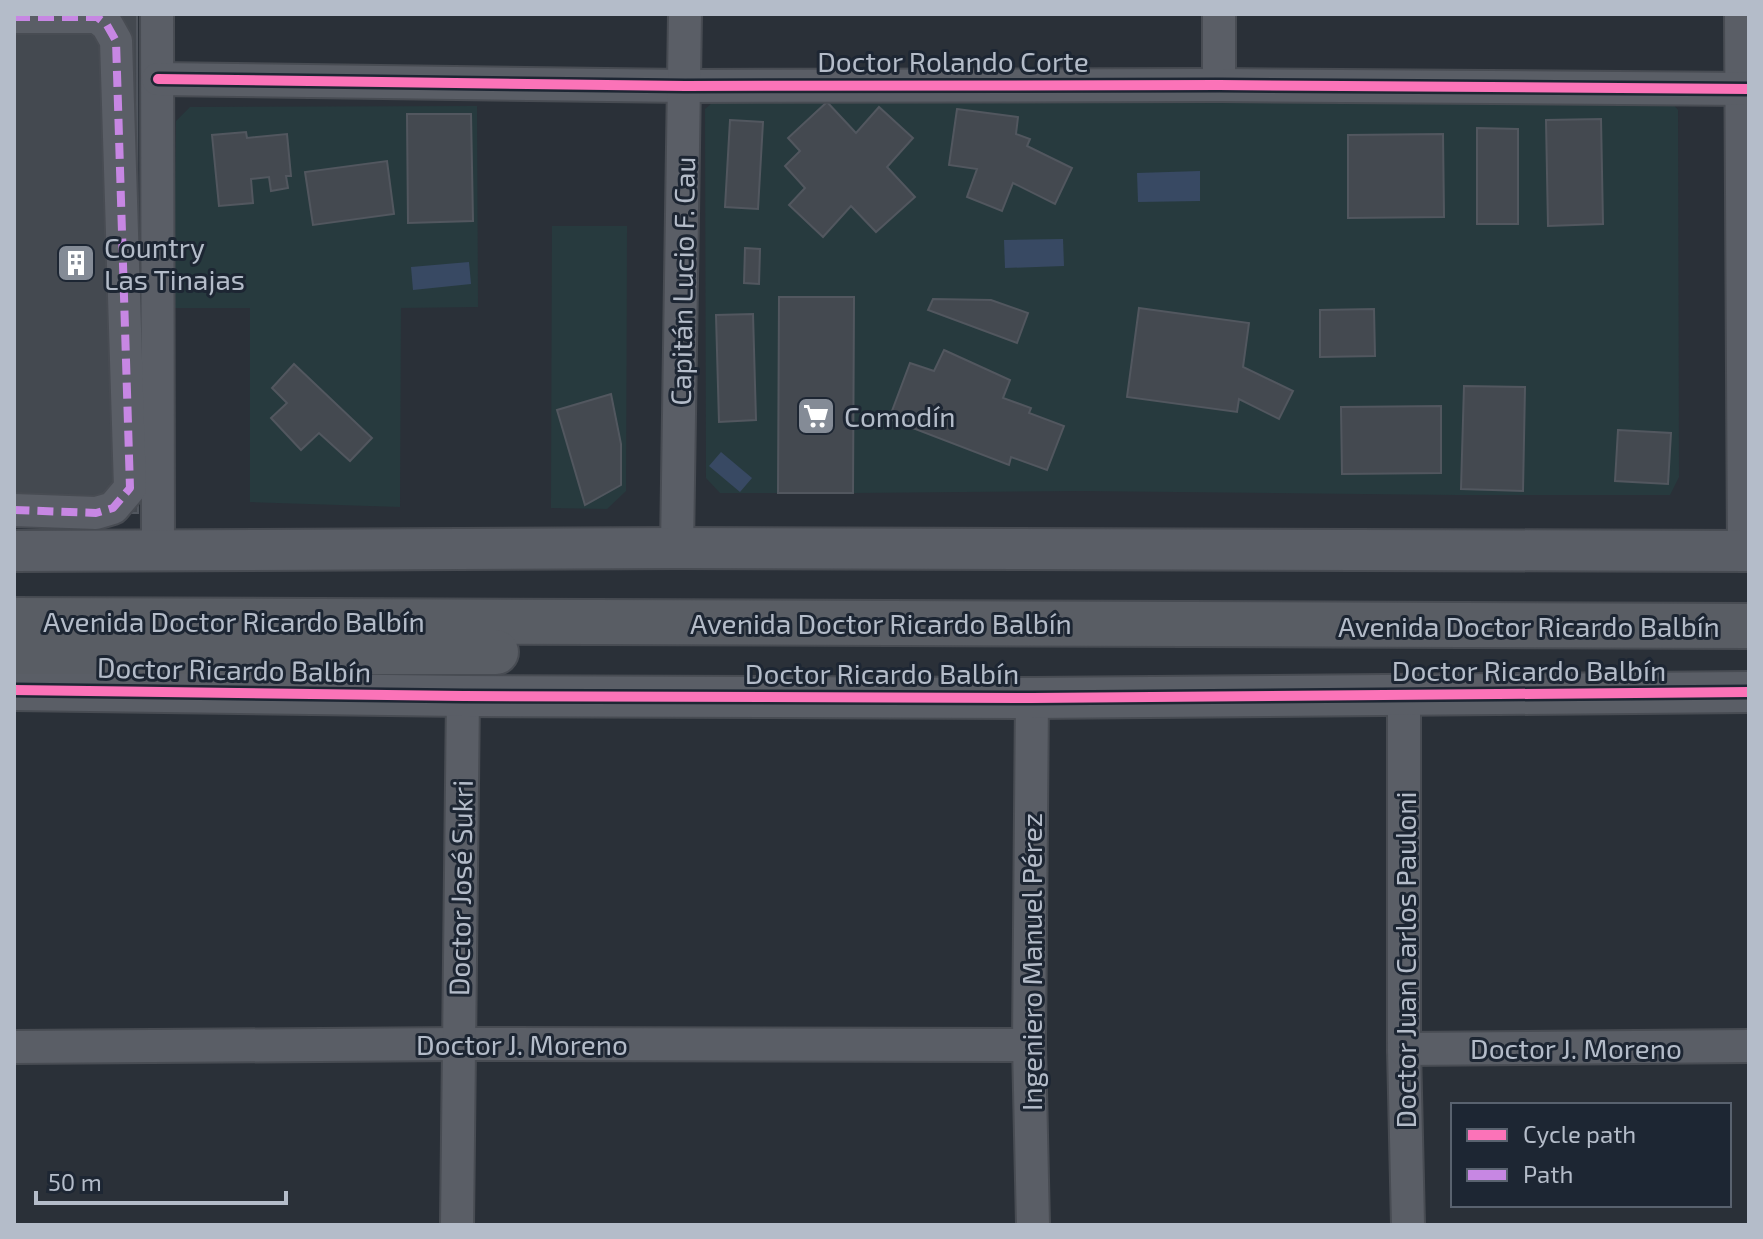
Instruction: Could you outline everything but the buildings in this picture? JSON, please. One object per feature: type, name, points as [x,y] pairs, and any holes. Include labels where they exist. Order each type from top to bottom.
[{"type":"main road","name":"Avenida Doctor Ricardo Balbín","points":[[14,620],[1749,626]]},
{"type":"main road","name":"Avenida Doctor Ricardo Balbín","points":[[14,652],[1749,653]]},
{"type":"street","points":[[157,14],[158,551]]},
{"type":"street","name":"Capitán Lucio F. Cau","points":[[677,548],[685,14]]},
{"type":"street","points":[[1219,14],[1219,85]]},
{"type":"street","points":[[14,551],[677,548],[1746,551],[1746,89],[1741,14]]},
{"type":"street","points":[[14,17],[97,17],[107,25],[116,41],[130,488],[113,508],[96,513],[14,510]]},
{"type":"street","name":"Doctor Rolando Corte","points":[[158,79],[685,86],[1219,85],[1746,89]]},
{"type":"street","name":"Doctor Ricardo Balbín","points":[[14,690],[463,696],[1032,698],[1749,692]]},
{"type":"street","name":"Doctor Juan Carlos Pauloni","points":[[1404,695],[1404,1049],[1408,1225]]},
{"type":"street","name":"Doctor José Sukri","points":[[457,1225],[463,696]]},
{"type":"street","name":"Ingeniero Manuel Pérez","points":[[1032,698],[1029,1045],[1033,1225]]},
{"type":"street","name":"Doctor J. Moreno","points":[[14,1047],[1029,1045]]},
{"type":"street","name":"Doctor J. Moreno","points":[[1404,1049],[1749,1046]]},
{"type":"green space","points":[[720,96],[1666,96],[1678,110],[1679,477],[1670,495],[1081,491],[853,493],[854,297],[779,297],[778,493],[720,493],[706,478],[705,109]]},
{"type":"green space","points":[[477,106],[478,307],[401,308],[400,507],[250,502],[250,308],[173,308],[176,121],[190,107]]},
{"type":"green space","points":[[552,226],[627,226],[626,491],[607,509],[551,508]]},
{"type":"water","points":[[1200,171],[1200,201],[1138,202],[1137,173]]},
{"type":"water","points":[[1063,239],[1064,266],[1005,268],[1004,240]]},
{"type":"water","points":[[469,262],[471,284],[413,290],[411,267]]},
{"type":"water","points":[[721,452],[752,478],[740,492],[709,466]]},
{"type":"marked path","points":[[14,17],[97,17],[107,25],[116,41],[130,488],[113,508],[96,513],[14,510]]},
{"type":"cycle path","points":[[158,79],[685,86],[1219,85],[1749,89]]},
{"type":"cycle path","points":[[14,690],[463,696],[1032,698],[1749,692]]},
{"type":"place","name":"Country Las Tinajas","points":[[76,263]]},
{"type":"place","name":"Comodín","points":[[816,416]]}]
